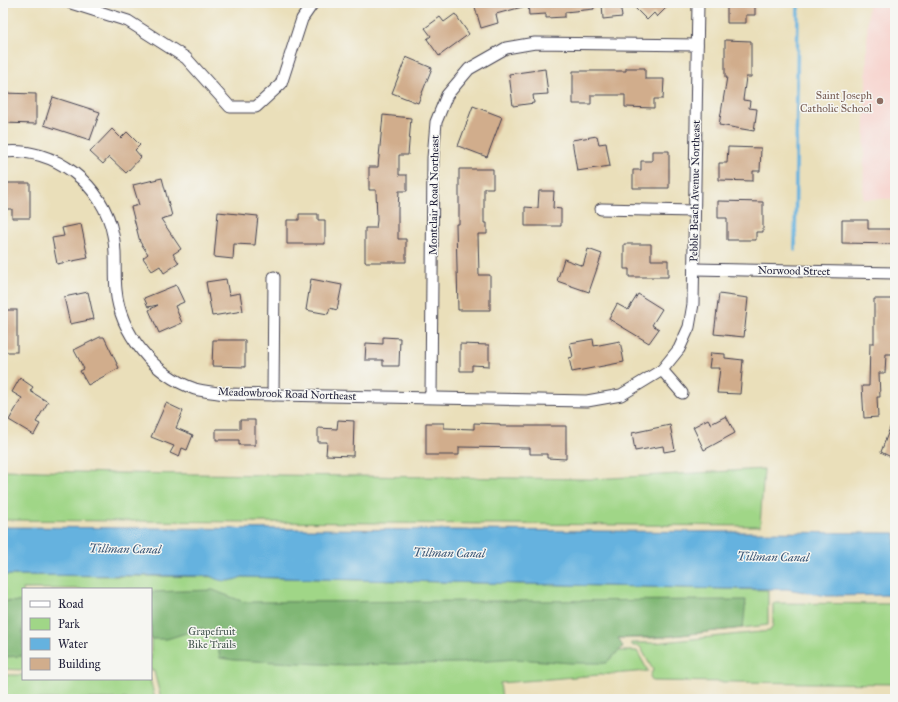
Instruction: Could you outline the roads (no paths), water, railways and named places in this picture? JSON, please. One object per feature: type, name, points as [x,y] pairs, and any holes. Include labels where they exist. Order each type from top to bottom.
[{"type":"street","points":[[71,3],[128,21],[186,58],[230,107],[256,107],[281,84],[302,19],[313,3]]},
{"type":"street","name":"Pebble Beach Avenue Northeast","points":[[662,370],[679,349],[689,327],[693,304],[698,3]]},
{"type":"street","name":"Montclair Road Northeast","points":[[431,397],[433,158],[436,122],[447,95],[469,69],[506,48],[535,43],[697,45]]},
{"type":"street","name":"Meadowbrook Road Northeast","points":[[3,152],[16,151],[44,157],[70,170],[92,188],[103,206],[113,235],[116,290],[122,314],[134,340],[151,362],[171,377],[195,388],[225,394],[587,401],[621,395],[662,370]]},
{"type":"street","points":[[601,210],[694,211]]},
{"type":"street","name":"Norwood Street","points":[[694,269],[895,273]]},
{"type":"street","points":[[273,395],[274,277]]},
{"type":"street","points":[[662,370],[682,393]]},
{"type":"water","name":"Tillman Canal","points":[[3,527],[895,533],[895,595],[827,596],[787,589],[724,589],[242,577],[226,581],[218,580],[210,576],[3,575]]},
{"type":"waterway","points":[[795,250],[798,3]]},
{"type":"place","name":"Saint Joseph Catholic School","points":[[880,101]]},
{"type":"park label","name":"Grapefruit Bike Trails","points":[[212,637]]}]
